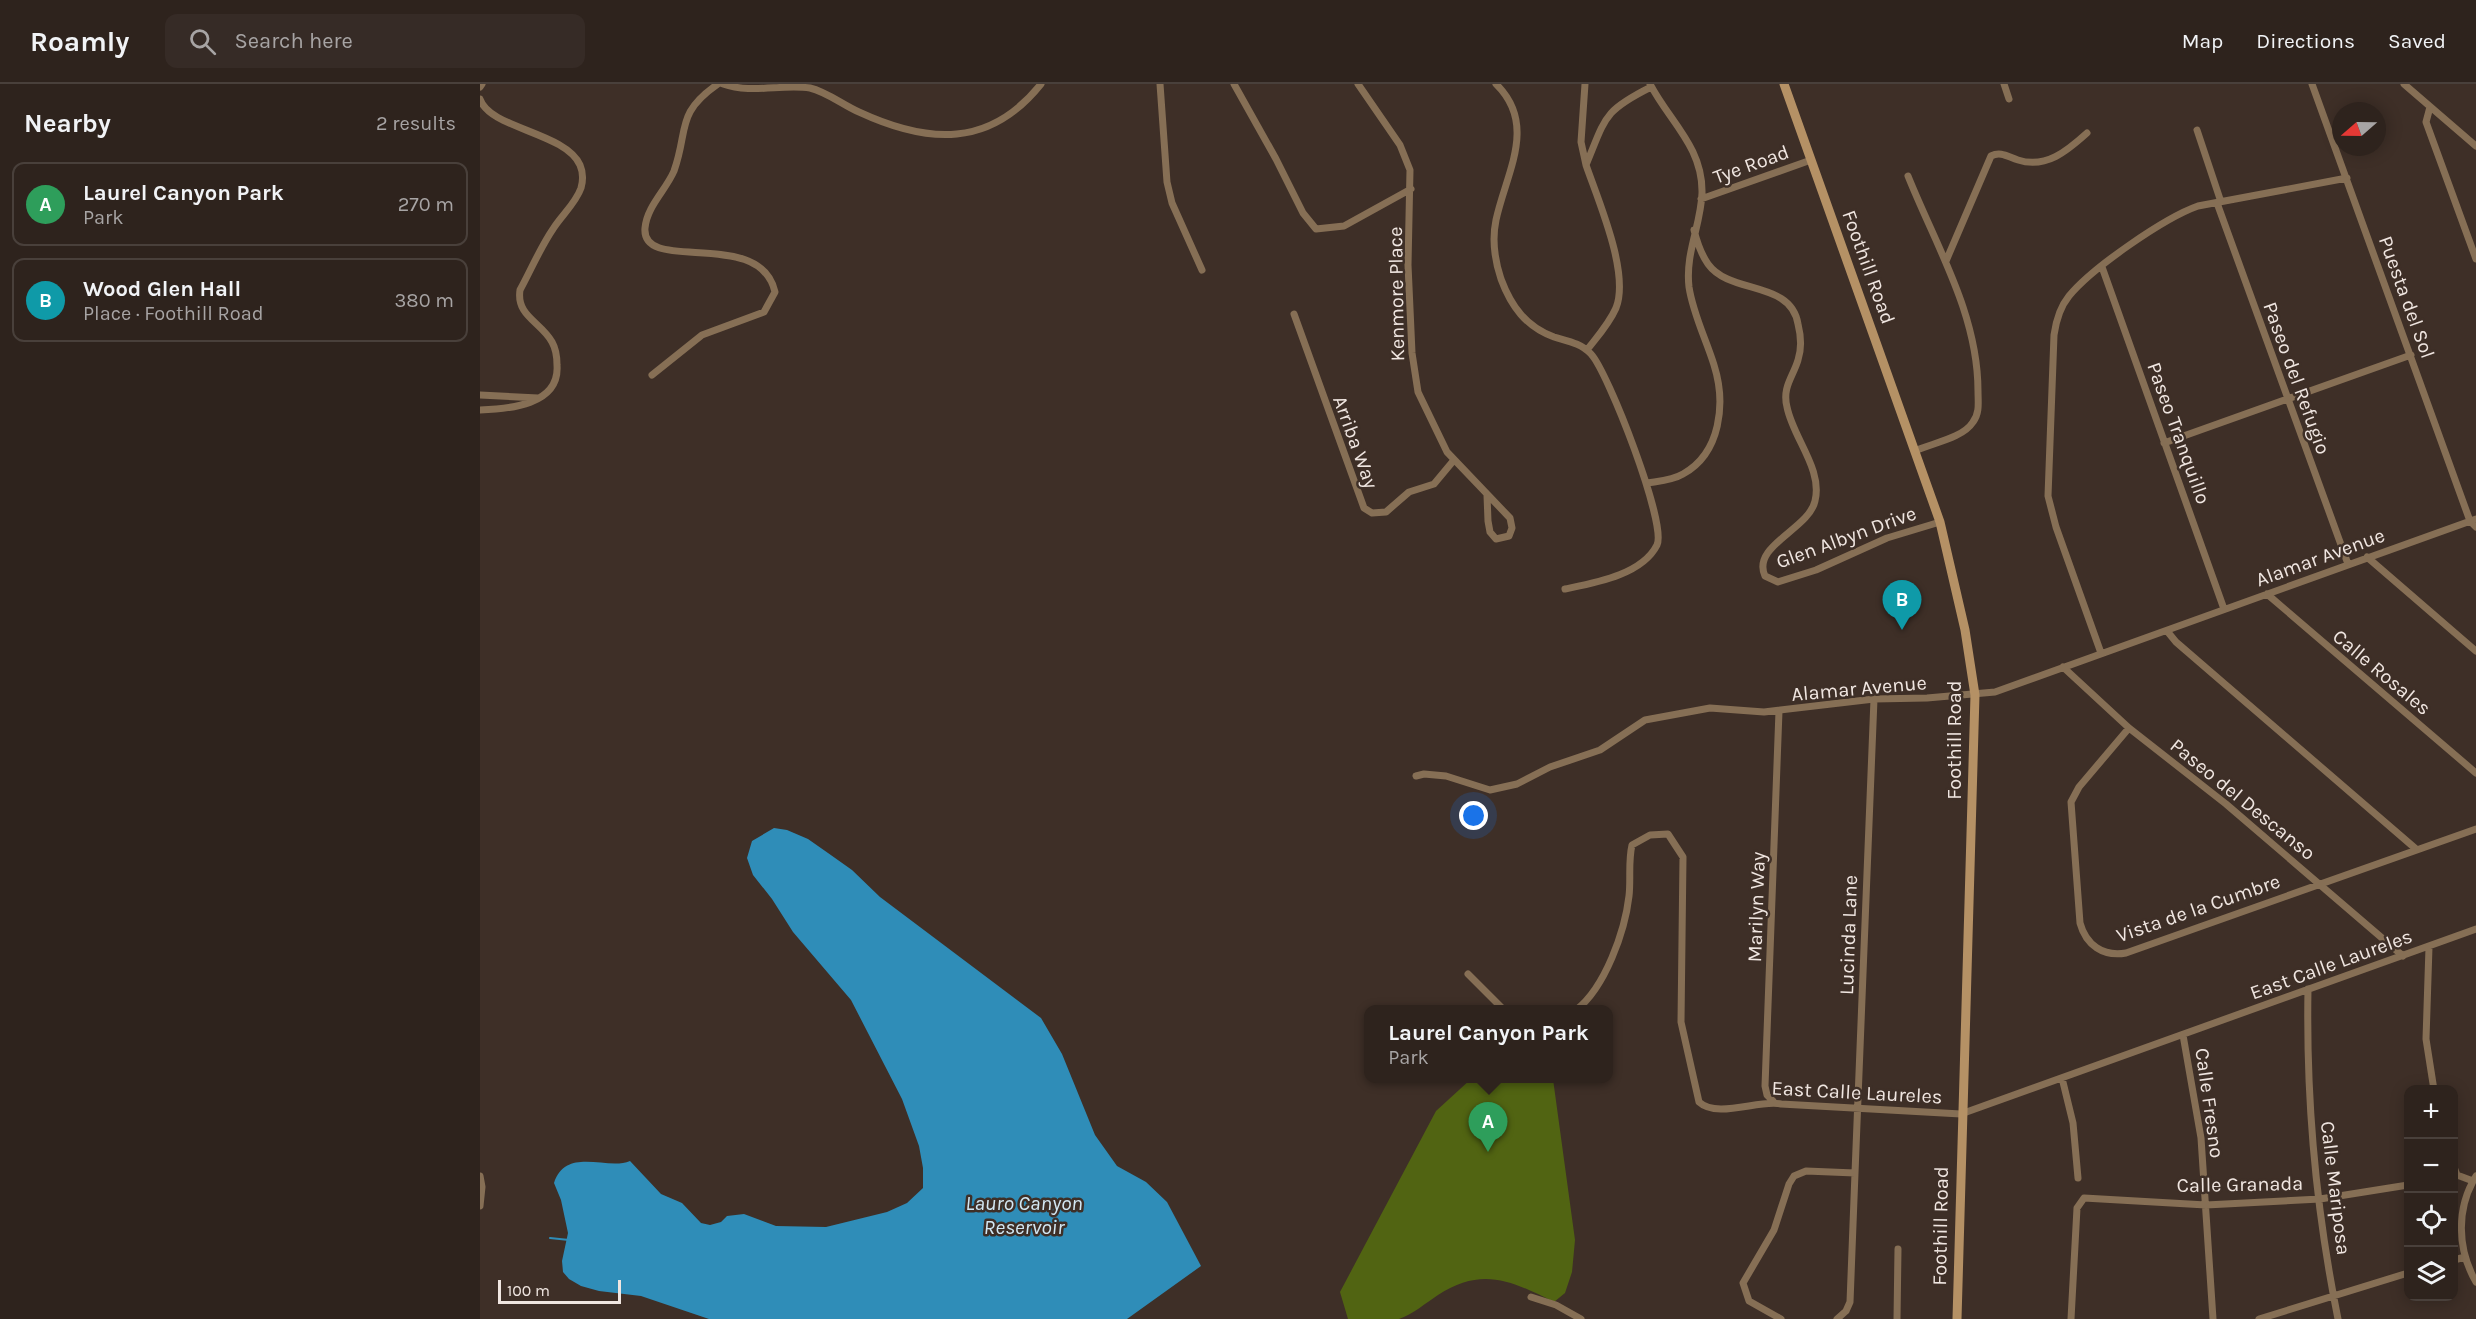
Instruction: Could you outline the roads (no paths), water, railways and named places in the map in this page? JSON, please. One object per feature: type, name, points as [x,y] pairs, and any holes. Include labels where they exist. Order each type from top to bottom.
[{"type":"main road","name":"Foothill Road","points":[[1784,84],[1917,450],[1940,522],[1965,630],[1975,694],[1961,1114],[1957,1319]]},
{"type":"street","points":[[652,375],[702,336],[764,312],[775,292],[773,282],[754,262],[722,254],[660,249],[650,242],[644,231],[647,218],[673,171],[688,112],[700,96],[717,84]]},
{"type":"street","points":[[723,84],[751,89],[810,88],[887,124],[909,131],[949,136],[974,132],[999,121],[1024,105],[1041,84]]},
{"type":"street","points":[[1160,84],[1167,182],[1172,202],[1202,270]]},
{"type":"street","points":[[1234,84],[1303,213],[1316,228],[1344,226],[1412,189]]},
{"type":"street","name":"Kenmore Place","points":[[1358,84],[1400,145],[1410,170],[1412,189],[1408,265],[1414,371],[1418,392],[1427,416],[1454,460],[1510,518],[1512,528],[1509,536],[1496,539],[1490,532],[1487,495]]},
{"type":"street","points":[[1496,84],[1511,104],[1518,130],[1512,167],[1495,222],[1495,250],[1501,278],[1514,306],[1532,326],[1587,350],[1597,361],[1648,483],[1659,532],[1656,547],[1632,568],[1565,589]]},
{"type":"street","points":[[1585,84],[1581,142],[1586,165],[1617,262],[1620,284],[1613,313],[1587,350]]},
{"type":"street","points":[[2004,84],[2009,99]]},
{"type":"street","name":"Puesta del Sol","points":[[2312,84],[2473,520]]},
{"type":"street","points":[[2404,84],[2476,146]]},
{"type":"street","points":[[1586,165],[1611,111],[1651,86],[1693,150],[1702,189],[1688,257],[1689,288],[1718,384],[1716,432],[1709,449],[1695,466],[1674,478],[1648,483]]},
{"type":"street","points":[[480,99],[483,107],[493,116],[525,128],[569,152],[579,164],[582,172],[577,195],[551,232],[520,290],[519,297],[523,311],[552,342],[558,374],[555,382],[538,398],[515,407],[480,410]]},
{"type":"street","points":[[2430,106],[2426,122],[2476,259]]},
{"type":"street","name":"Paseo del Refugio","points":[[2196,130],[2287,400],[2348,564]]},
{"type":"street","points":[[1946,261],[1990,156],[1998,153],[2025,162],[2044,161],[2061,155],[2087,134]]},
{"type":"street","name":"Tye Road","points":[[1701,199],[1811,160]]},
{"type":"street","points":[[1908,176],[1946,261],[1976,352],[1977,414],[1973,424],[1964,431],[1917,450]]},
{"type":"street","points":[[2101,653],[2052,514],[2047,482],[2055,326],[2067,298],[2102,267],[2166,219],[2198,206],[2347,178]]},
{"type":"street","name":"Glen Albyn Drive","points":[[1694,230],[1709,266],[1738,284],[1780,297],[1789,304],[1798,320],[1801,348],[1798,362],[1787,381],[1785,399],[1792,423],[1812,469],[1816,500],[1803,522],[1769,550],[1763,561],[1765,576],[1778,582],[1798,576],[1887,538],[1940,522]]},
{"type":"street","name":"Paseo Tranquillo","points":[[2102,267],[2224,609]]},
{"type":"street","name":"Arriba Way","points":[[1294,314],[1364,508],[1372,513],[1386,512],[1409,492],[1434,484],[1454,460]]},
{"type":"street","points":[[2164,443],[2411,355]]},
{"type":"street","points":[[480,395],[538,398]]},
{"type":"street","points":[[2473,520],[2476,527]]},
{"type":"street","name":"Alamar Avenue","points":[[1416,776],[1433,774],[1490,790],[1499,789],[1517,784],[1550,767],[1599,750],[1645,720],[1710,708],[1779,711],[1874,699],[1995,692],[2473,520]]},
{"type":"street","points":[[2367,557],[2476,651]]},
{"type":"street","name":"Calle Rosales","points":[[2267,594],[2476,773]]},
{"type":"street","points":[[2167,631],[2176,642],[2416,849]]},
{"type":"street","name":"Paseo del Descanso","points":[[2063,667],[2129,728],[2320,883],[2403,956]]},
{"type":"street","name":"Lucinda Lane","points":[[1837,1319],[1846,1311],[1850,1302],[1874,699]]},
{"type":"street","name":"Marilyn Way","points":[[1773,1101],[1767,1095],[1765,1086],[1779,711]]},
{"type":"street","name":"Vista de la Cumbre","points":[[2129,728],[2079,787],[2071,802],[2080,923],[2091,943],[2103,952],[2126,953],[2476,829]]},
{"type":"street","name":"East Calle Laureles","points":[[1581,1005],[1596,988],[1624,926],[1630,894],[1632,844],[1650,835],[1668,834],[1683,857],[1681,1023],[1699,1102],[1704,1106],[1715,1108],[1754,1107],[1773,1101],[1961,1114],[2476,929]]},
{"type":"street","points":[[2428,947],[2426,1039],[2433,1085]]},
{"type":"street","points":[[1468,974],[1499,1005]]},
{"type":"street","name":"Calle Mariposa","points":[[2308,989],[2309,1104],[2338,1319]]},
{"type":"street","name":"Calle Fresno","points":[[2183,1035],[2196,1102],[2213,1319]]},
{"type":"street","points":[[2062,1078],[2073,1123],[2078,1178]]},
{"type":"street","points":[[1781,1319],[1763,1312],[1749,1301],[1743,1283],[1780,1217],[1789,1184],[1794,1176],[1806,1171],[1856,1173]]},
{"type":"street","points":[[480,1176],[482,1187],[480,1206]]},
{"type":"street","points":[[2458,1176],[2474,1178],[2462,1218],[2465,1257],[2476,1282]]},
{"type":"street","name":"Calle Granada","points":[[2071,1319],[2077,1208],[2080,1201],[2089,1197],[2205,1205],[2320,1199],[2404,1186]]},
{"type":"street","points":[[1896,1319],[1898,1249]]},
{"type":"street","points":[[2458,1259],[2465,1257]]},
{"type":"street","points":[[2259,1319],[2404,1274]]},
{"type":"street","points":[[1531,1297],[1556,1305],[1581,1319]]},
{"type":"water","name":"Lauro Canyon Reservoir","points":[[774,828],[787,830],[808,839],[852,870],[880,897],[1041,1018],[1062,1054],[1095,1135],[1117,1166],[1146,1182],[1167,1202],[1201,1266],[1127,1319],[709,1319],[641,1296],[599,1291],[581,1286],[569,1279],[563,1272],[562,1261],[568,1233],[561,1200],[554,1183],[560,1172],[568,1165],[578,1162],[621,1163],[630,1161],[661,1194],[682,1203],[701,1223],[710,1225],[721,1222],[727,1216],[744,1214],[776,1226],[826,1227],[887,1212],[907,1203],[923,1188],[923,1168],[919,1146],[902,1099],[851,1000],[793,932],[753,875],[747,858],[752,841]]},
{"type":"waterway","points":[[550,1238],[569,1240]]},
{"type":"place","name":"Wood Glen Hall","points":[[1902,630]]},
{"type":"place","name":"Laurel Canyon Park","points":[[1488,1152]]}]
